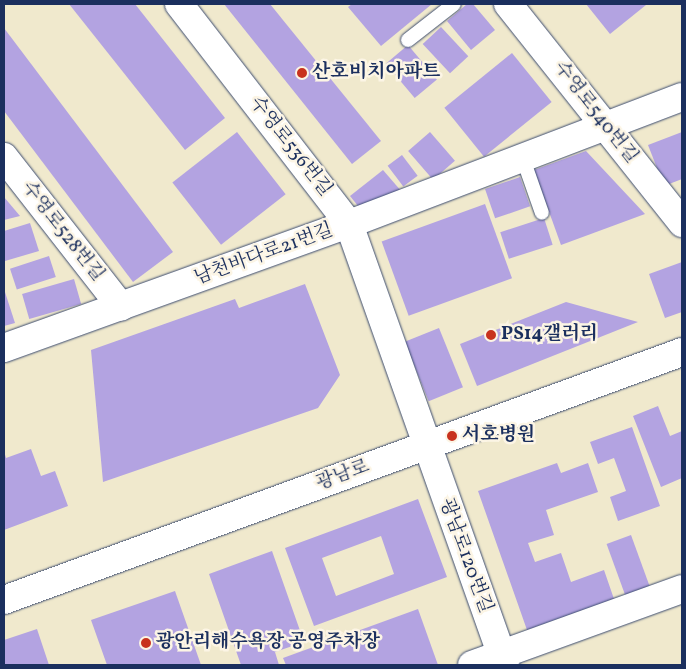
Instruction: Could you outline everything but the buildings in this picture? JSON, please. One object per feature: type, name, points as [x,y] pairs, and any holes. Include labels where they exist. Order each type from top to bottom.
[{"type":"street","name":"수영로536번길","points":[[179,4],[350,224],[425,446]]},
{"type":"street","name":"수영로540번길","points":[[508,4],[682,223]]},
{"type":"street","name":"남천바다로21번길","points":[[4,348],[350,224],[604,124],[682,97]]},
{"type":"street","name":"수영로528번길","points":[[4,156],[121,307]]},
{"type":"street","name":"광남로","points":[[4,600],[682,352]]},
{"type":"street","name":"광남로120번길","points":[[425,446],[503,660]]},
{"type":"street","points":[[472,665],[503,660],[682,589]]},
{"type":"lane","points":[[408,40],[454,4]]},
{"type":"lane","points":[[522,156],[542,213]]},
{"type":"place","name":"산호비치아파트","points":[[302,73]]},
{"type":"place","name":"PS14갤러리","points":[[491,335]]},
{"type":"place","name":"서호병원","points":[[452,436]]},
{"type":"place","name":"광안리해수욕장 공영주차장","points":[[146,643]]}]
